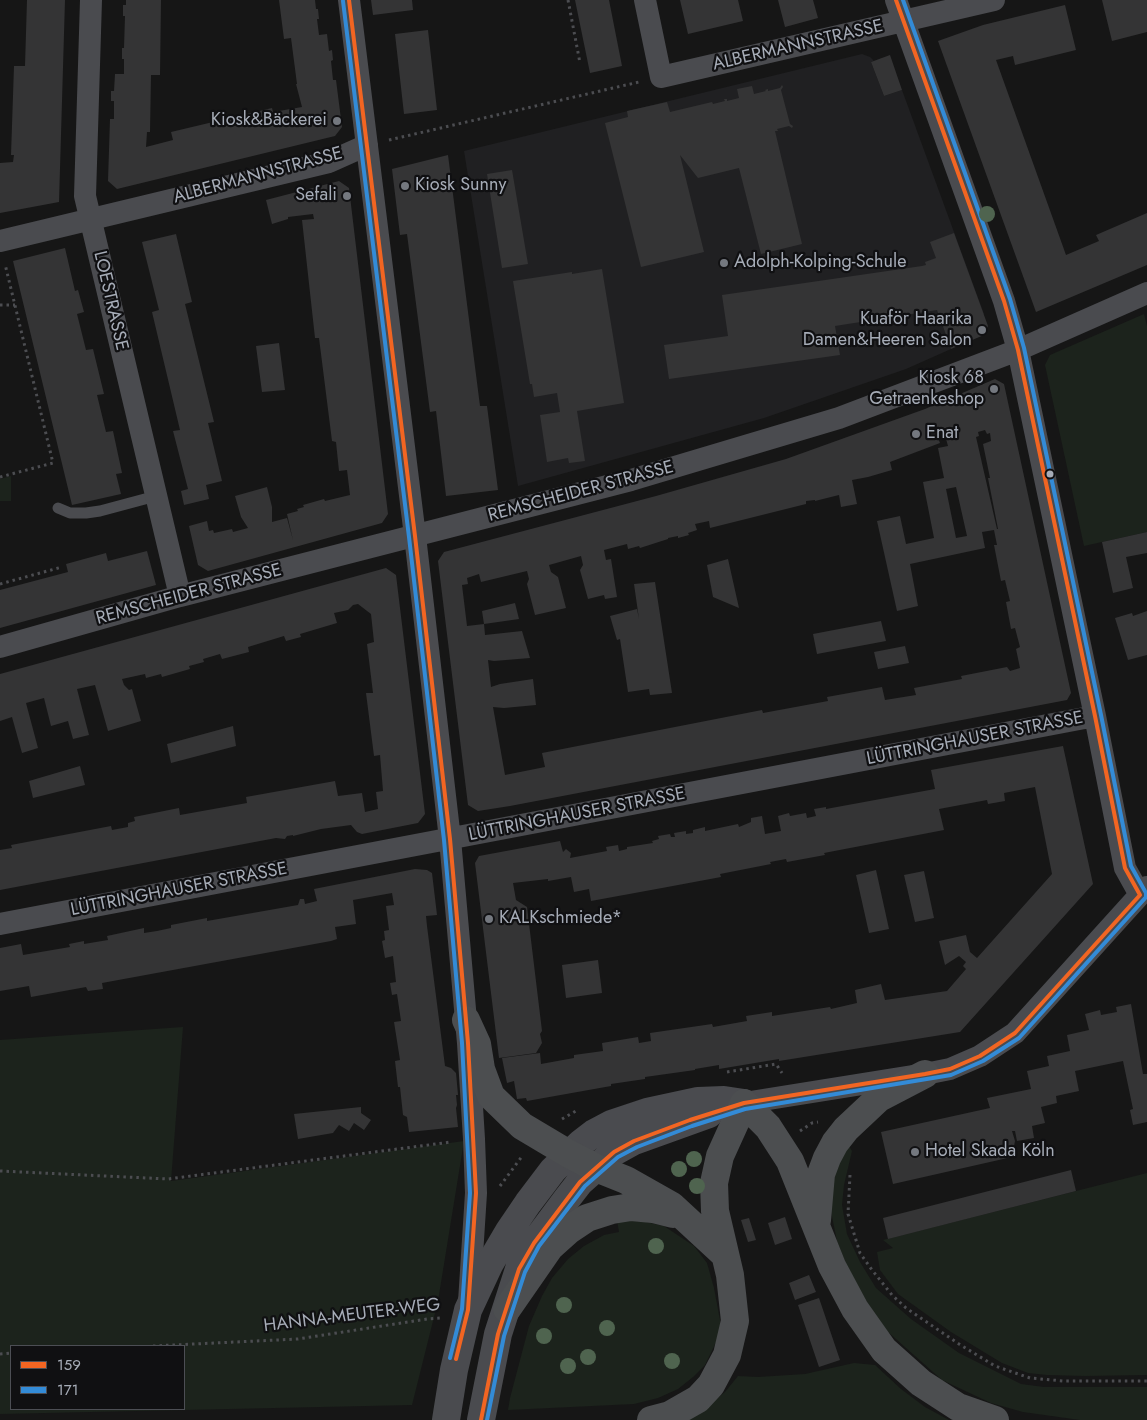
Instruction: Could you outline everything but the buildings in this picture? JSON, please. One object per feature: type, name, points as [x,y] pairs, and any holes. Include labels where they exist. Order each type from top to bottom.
[{"type":"highway","points":[[466,1020],[477,1044],[481,1069],[491,1096],[522,1126],[569,1154],[596,1168],[626,1180],[672,1206],[724,1254]]},
{"type":"highway","points":[[817,1229],[817,1204],[821,1174],[836,1142],[846,1128],[878,1098],[925,1074]]},
{"type":"highway","points":[[651,1420],[670,1415],[698,1399],[711,1385],[727,1355],[735,1321],[730,1275],[715,1211],[714,1183],[720,1156],[744,1103],[768,1127],[790,1161],[832,1266],[855,1309],[884,1350],[921,1383],[958,1407],[994,1420]]},
{"type":"highway","points":[[502,1321],[550,1247],[569,1230],[587,1218],[612,1210],[630,1207],[653,1209],[687,1218]]},
{"type":"street","name":"LOESTRASSE","points":[[91,0],[85,196],[180,596]]},
{"type":"street","points":[[349,0],[450,839],[466,1020],[476,1193],[465,1320],[446,1420]]},
{"type":"street","points":[[645,0],[661,77]]},
{"type":"street","points":[[481,1420],[502,1321],[519,1269],[534,1243],[580,1182],[614,1152],[634,1141],[690,1120],[744,1103],[925,1074],[950,1069],[980,1056],[1014,1033],[1143,891],[1125,868],[1018,350],[1004,301],[896,0]]},
{"type":"street","name":"ALBERMANNSTRASSE","points":[[661,77],[994,0]]},
{"type":"street","name":"ALBERMANNSTRASSE","points":[[2,250],[91,218],[329,162],[366,145]]},
{"type":"street","name":"REMSCHEIDER STRASSE","points":[[0,647],[180,596],[631,480],[839,418],[1018,350],[1147,293]]},
{"type":"street","name":"LÜTTRINGHAUSER STRASSE","points":[[0,924],[1095,716]]},
{"type":"street","points":[[465,1320],[489,1265],[528,1203],[569,1154],[594,1133],[611,1124],[647,1112],[711,1100],[734,1100],[744,1103]]},
{"type":"lane","points":[[58,508],[70,513],[86,513],[156,496]]},
{"type":"path","points":[[568,0],[580,63]]},
{"type":"path","name":"ALBERMANNSTRASSE","points":[[366,145],[661,77]]},
{"type":"path","points":[[0,477],[53,463],[2,250]]},
{"type":"path","points":[[0,305],[15,305]]},
{"type":"path","points":[[0,584],[62,567]]},
{"type":"path","points":[[497,1190],[538,1135]]},
{"type":"path","points":[[0,1171],[168,1179],[474,1139]]},
{"type":"path","points":[[852,1170],[848,1214],[860,1253],[892,1295],[906,1308],[959,1344],[996,1366],[1030,1378],[1063,1381],[1147,1381]]},
{"type":"path","name":"HANNA-MEUTER-WEG","points":[[173,1345],[298,1339],[427,1318],[465,1320]]},
{"type":"shaded area","name":"Adolph-Kolping-Schule","points":[[862,54],[874,61],[871,62],[884,96],[902,90],[984,314],[941,321],[951,349],[906,369],[764,418],[518,486],[464,151]]},
{"type":"shaded area","points":[[1144,314],[1147,326],[1147,532],[1084,546],[1045,365],[1050,355]]},
{"type":"shaded area","points":[[11,476],[11,501],[0,501],[0,479]]},
{"type":"shaded area","points":[[183,1027],[171,1181],[464,1141],[438,1301],[412,1405],[185,1410],[185,1345],[10,1345],[10,1410],[183,1410],[0,1414],[0,1040]]},
{"type":"shaded area","points":[[847,1143],[852,1151],[844,1185],[842,1205],[847,1234],[860,1262],[876,1288],[911,1319],[959,1353],[1021,1384],[1044,1387],[1147,1387],[1147,1420],[1080,1420],[1023,1412],[991,1403],[942,1380],[887,1331],[869,1306],[846,1264],[837,1241],[829,1202],[836,1161]]},
{"type":"shaded area","points":[[1147,1173],[1147,1375],[1047,1375],[1028,1373],[1002,1363],[951,1332],[898,1294],[880,1270],[877,1252],[893,1248],[883,1240]]},
{"type":"shaded area","points":[[617,1220],[646,1222],[664,1226],[694,1246],[707,1263],[714,1288],[720,1330],[705,1365],[678,1389],[658,1398],[634,1404],[508,1410],[529,1326],[552,1278],[568,1259],[584,1246],[604,1235],[619,1232]]},
{"type":"shaded area","points":[[854,1363],[875,1365],[901,1389],[925,1407],[949,1420],[683,1420],[709,1405],[725,1392],[738,1376],[758,1377],[805,1374]]},
{"type":"transit line","name":"159","points":[[349,0],[450,839],[468,1043],[476,1193],[468,1310],[456,1359]]},
{"type":"transit line","name":"159","points":[[481,1420],[498,1334],[519,1269],[534,1243],[580,1182],[614,1152],[634,1141],[690,1120],[744,1103],[925,1074],[950,1069],[980,1056],[1015,1033],[1140,895],[1125,868],[1018,350],[1004,301],[896,0]]},
{"type":"transit line","name":"171","points":[[487,1420],[504,1336],[525,1272],[539,1246],[585,1186],[618,1157],[637,1147],[692,1126],[745,1109],[951,1075],[983,1061],[1019,1038],[1146,897],[1146,893],[1131,866],[1024,348],[1010,299],[903,0]]},
{"type":"transit line","name":"171","points":[[343,1],[444,840],[462,1043],[470,1193],[462,1309],[450,1358]]},
{"type":"place","name":"Kiosk&Bäckerei","points":[[337,121]]},
{"type":"place","name":"Kiosk Sunny","points":[[405,186]]},
{"type":"place","name":"Sefali","points":[[347,196]]},
{"type":"place","name":"Adolph-Kolping-Schule","points":[[724,263]]},
{"type":"place","name":"Kuaför Haarika Damen&Heeren Salon","points":[[982,330]]},
{"type":"place","name":"Kiosk 68 Getraenkeshop","points":[[994,389]]},
{"type":"place","name":"Enat","points":[[916,434]]},
{"type":"place","name":"KALKschmiede*","points":[[489,919]]},
{"type":"place","name":"Hotel Skada Köln","points":[[915,1152]]}]
